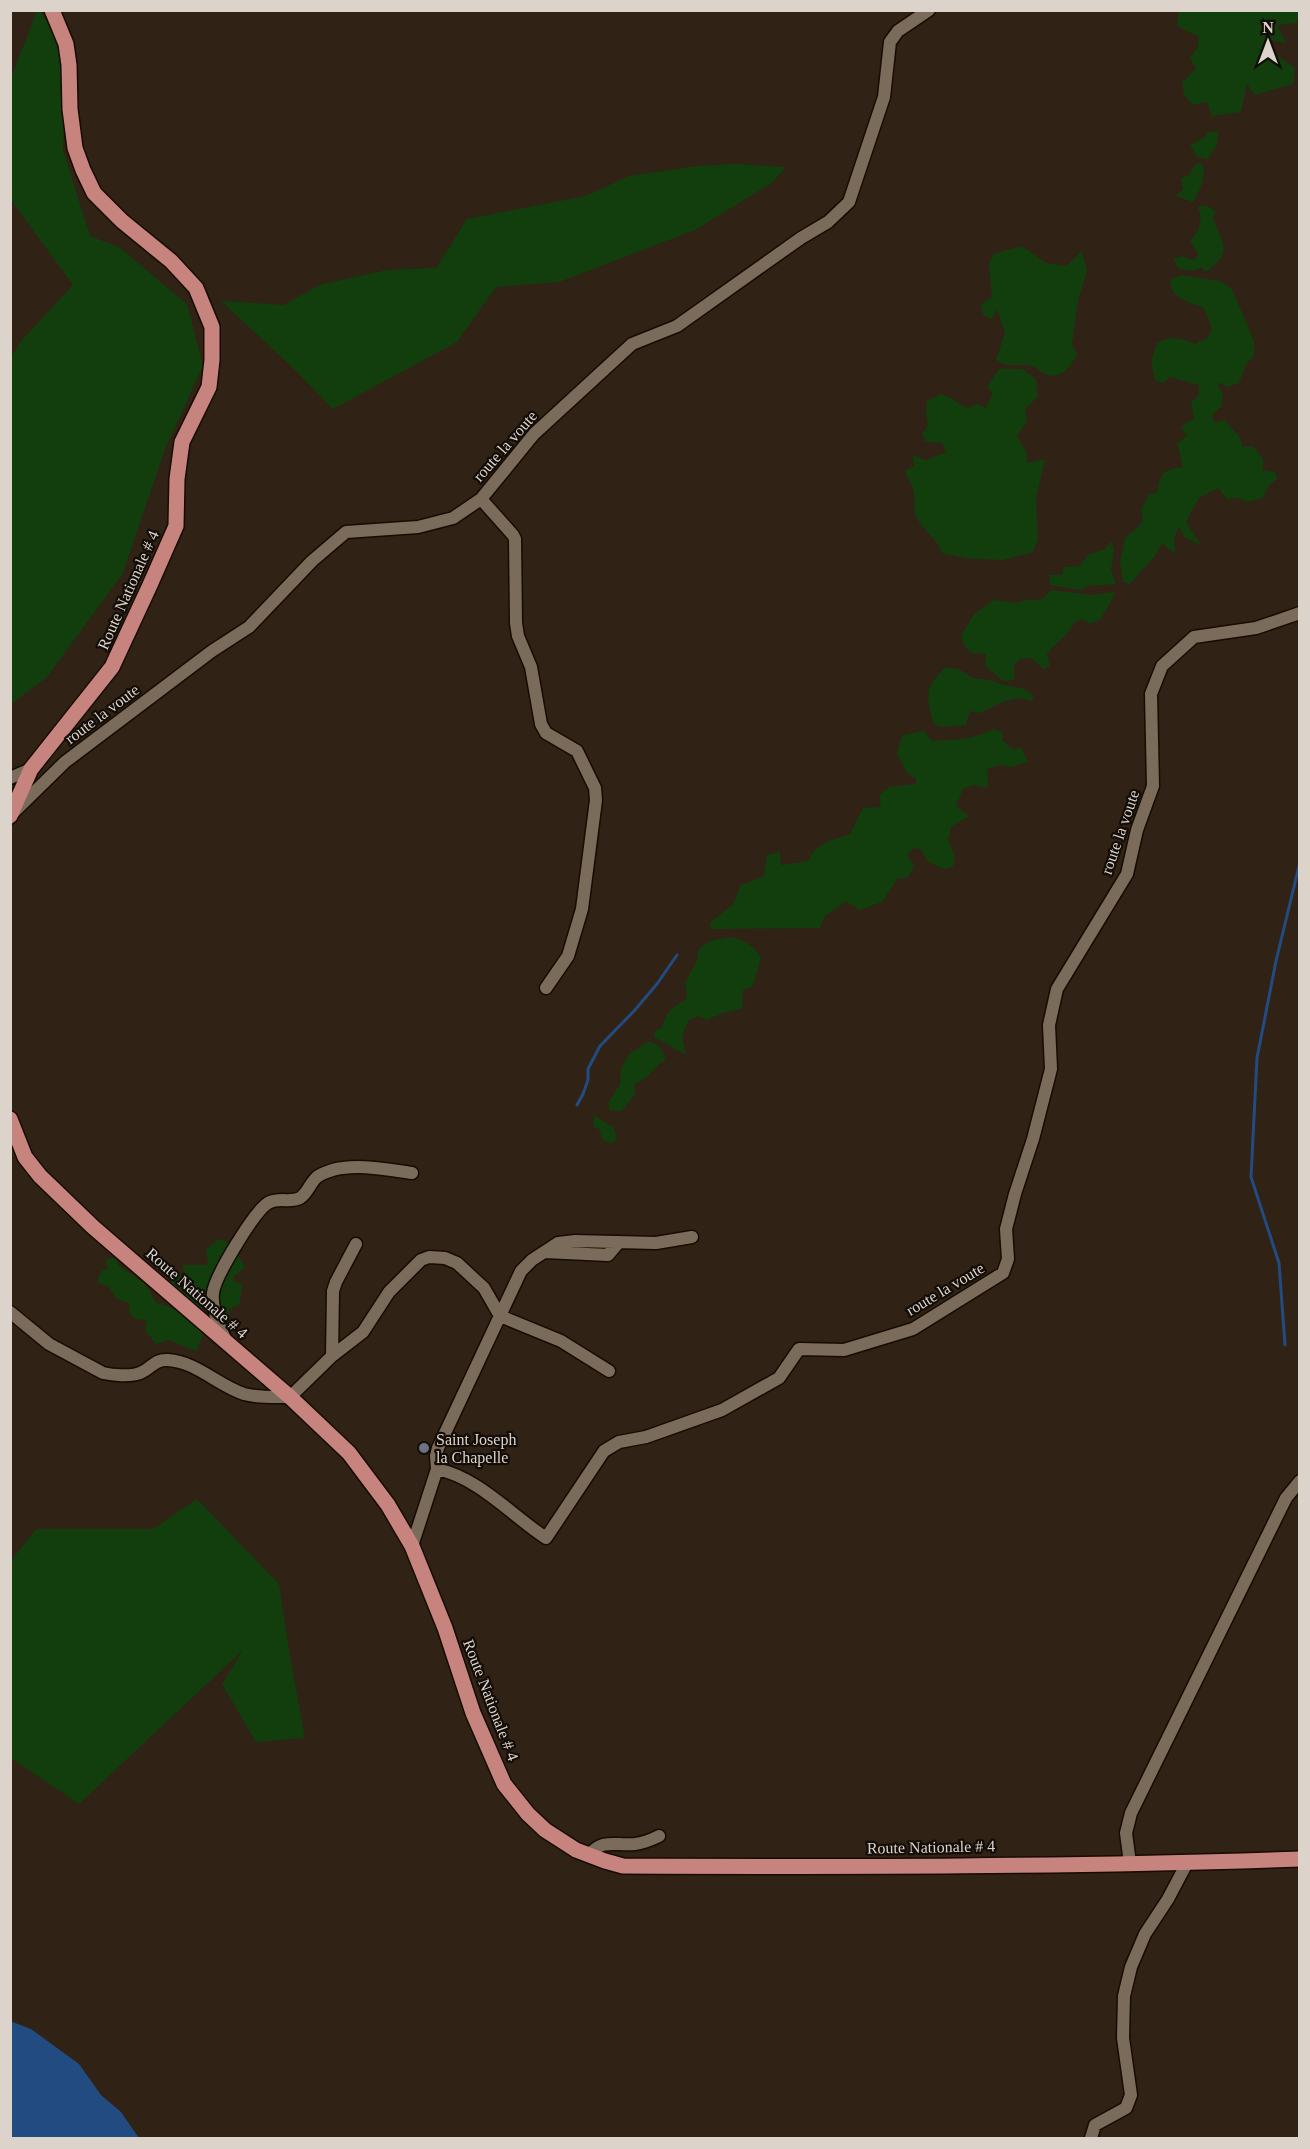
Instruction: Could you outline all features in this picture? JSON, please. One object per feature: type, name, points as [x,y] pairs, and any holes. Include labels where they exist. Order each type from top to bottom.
[{"type":"main road","name":"Route Nationale # 4","points":[[11,816],[31,769],[112,667],[150,585],[176,526],[177,479],[182,442],[209,387],[212,360],[212,327],[196,288],[171,261],[94,193],[83,170],[75,148],[66,44],[52,10]]},
{"type":"main road","name":"Route Nationale # 4","points":[[10,1119],[25,1157],[40,1176],[93,1227],[290,1397],[350,1454],[387,1505],[412,1546],[446,1628],[473,1713],[504,1784],[528,1814],[545,1830],[576,1850],[623,1866],[822,1867],[1187,1863],[1299,1859]]},
{"type":"street","name":"route la voute","points":[[11,816],[65,762],[212,651],[249,627],[312,561],[346,532],[418,527],[453,518],[481,500],[534,434],[632,344],[677,326],[801,238],[828,222],[849,202],[884,98],[890,42],[898,31],[929,10]]},
{"type":"street","points":[[481,500],[515,539],[516,623],[518,636],[531,667],[541,724],[546,733],[577,751],[595,788],[595,810],[582,909],[568,956],[546,988]]},
{"type":"street","name":"route la voute","points":[[437,1469],[454,1472],[505,1506],[546,1538],[604,1451],[611,1445],[646,1437],[722,1410],[779,1378],[799,1349],[844,1350],[913,1329],[1003,1273],[1008,1259],[1006,1229],[1051,1069],[1049,1025],[1057,989],[1127,874],[1137,830],[1153,786],[1150,694],[1162,666],[1194,637],[1256,628],[1299,613]]},
{"type":"street","points":[[10,778],[31,769]]},
{"type":"street","points":[[226,1342],[216,1319],[213,1293],[219,1275],[244,1232],[268,1203],[299,1199],[318,1176],[341,1168],[378,1168],[412,1173]]},
{"type":"street","points":[[412,1546],[437,1469],[438,1448],[521,1271],[532,1260],[558,1244],[575,1241],[656,1243],[692,1237]]},
{"type":"street","points":[[332,1356],[333,1291],[356,1244]]},
{"type":"street","points":[[10,1312],[49,1344],[103,1373],[139,1374],[159,1360],[169,1360],[189,1364],[245,1394],[259,1397],[290,1397],[332,1356],[363,1332],[389,1292],[422,1260],[429,1257],[445,1258],[458,1263],[484,1288],[500,1316],[561,1341],[609,1371]]},
{"type":"street","points":[[1130,1863],[1126,1833],[1131,1813],[1286,1498],[1299,1481]]},
{"type":"street","points":[[589,1855],[596,1847],[603,1844],[634,1844],[659,1836]]},
{"type":"street","points":[[1091,2139],[1095,2125],[1126,2108],[1131,2095],[1123,2038],[1125,1996],[1131,1967],[1145,1934],[1168,1899],[1187,1863]]},
{"type":"green space","points":[[37,11],[40,11],[66,49],[63,150],[90,236],[119,247],[187,304],[203,366],[165,449],[123,573],[47,677],[11,704],[11,357],[21,341],[73,285],[11,200],[10,80]]},
{"type":"green space","points":[[1179,11],[1299,11],[1297,23],[1277,25],[1286,43],[1268,40],[1275,54],[1295,68],[1293,84],[1255,95],[1247,84],[1241,112],[1212,116],[1207,102],[1193,105],[1184,95],[1182,82],[1196,69],[1190,58],[1198,47],[1199,37],[1177,26]]},
{"type":"green space","points":[[1218,131],[1217,145],[1208,159],[1197,157],[1190,145],[1204,138],[1208,132]]},
{"type":"green space","points":[[1196,163],[1203,164],[1203,179],[1193,202],[1176,196],[1183,189],[1181,178],[1189,175]]},
{"type":"green space","points":[[735,164],[786,167],[773,182],[695,230],[559,282],[496,287],[457,342],[333,409],[221,301],[284,305],[319,285],[387,270],[436,268],[467,219],[586,196],[629,176],[697,166]]},
{"type":"green space","points":[[1206,205],[1216,212],[1213,218],[1223,242],[1223,253],[1220,259],[1205,272],[1202,267],[1195,271],[1179,269],[1173,259],[1181,256],[1195,260],[1198,254],[1190,241],[1200,225],[1198,207]]},
{"type":"green space","points":[[1022,246],[1046,263],[1066,266],[1082,251],[1087,271],[1078,300],[1072,344],[1077,354],[1065,371],[1056,376],[1045,374],[1032,366],[1010,365],[996,360],[1005,332],[997,309],[992,319],[983,315],[981,304],[992,297],[989,264],[993,254]]},
{"type":"green space","points":[[1181,275],[1220,281],[1232,289],[1254,341],[1254,356],[1246,364],[1239,383],[1228,387],[1217,382],[1222,394],[1222,406],[1212,415],[1214,423],[1225,420],[1241,439],[1242,447],[1253,446],[1263,459],[1263,470],[1275,472],[1277,479],[1269,485],[1263,498],[1247,502],[1238,498],[1227,499],[1218,488],[1199,498],[1186,522],[1202,546],[1184,537],[1179,526],[1174,539],[1175,554],[1162,543],[1155,556],[1130,584],[1123,582],[1120,562],[1125,538],[1143,522],[1141,510],[1149,494],[1157,493],[1161,476],[1171,469],[1183,467],[1177,443],[1187,436],[1181,426],[1194,419],[1191,403],[1199,395],[1199,385],[1170,377],[1163,383],[1155,380],[1151,361],[1157,343],[1162,340],[1176,338],[1195,344],[1207,338],[1212,329],[1204,308],[1181,299],[1173,292],[1170,280]]},
{"type":"green space","points":[[999,369],[1022,369],[1036,379],[1038,397],[1025,409],[1027,421],[1017,436],[1027,453],[1027,463],[1045,459],[1036,498],[1038,539],[1033,552],[1003,560],[965,558],[942,553],[917,519],[914,492],[905,470],[915,466],[912,455],[926,460],[946,452],[942,443],[926,442],[922,434],[928,425],[927,401],[941,394],[966,408],[977,404],[985,408],[993,394],[987,387]]},
{"type":"green space","points":[[1111,541],[1114,549],[1111,570],[1116,584],[1088,586],[1082,590],[1050,585],[1050,575],[1062,575],[1064,567],[1079,566],[1089,554],[1105,549]]},
{"type":"green space","points":[[1052,590],[1092,595],[1115,592],[1101,619],[1090,624],[1082,619],[1075,622],[1050,650],[1047,654],[1050,666],[1043,669],[1032,658],[1020,659],[1014,665],[1014,680],[1003,681],[985,666],[986,654],[970,653],[963,643],[961,636],[974,614],[994,600],[1016,603],[1041,600]]},
{"type":"green space","points":[[945,667],[959,669],[972,678],[992,680],[1003,685],[1023,688],[1034,696],[1031,701],[1021,698],[1005,701],[980,713],[970,711],[966,725],[940,727],[933,723],[928,695],[931,684]]},
{"type":"green space","points":[[992,729],[1003,732],[1002,740],[1014,750],[1021,747],[1028,762],[1012,767],[1000,765],[987,769],[988,788],[973,785],[963,789],[956,806],[969,816],[951,827],[948,840],[955,856],[953,867],[943,869],[927,861],[922,850],[914,848],[907,854],[914,867],[907,878],[898,878],[882,902],[859,910],[846,901],[824,917],[820,928],[711,929],[710,923],[733,904],[741,885],[764,876],[767,855],[780,852],[781,865],[808,861],[820,846],[850,834],[863,808],[881,807],[879,795],[889,787],[916,784],[916,779],[907,773],[897,754],[902,735],[924,731],[932,741],[948,740],[972,737]]},
{"type":"green space","points":[[730,937],[748,944],[761,957],[753,986],[743,990],[742,1009],[723,1013],[707,1020],[698,1016],[688,1021],[682,1037],[686,1055],[654,1037],[655,1030],[662,1028],[670,1011],[685,1000],[687,996],[685,982],[696,963],[699,949],[710,941]]},
{"type":"green space","points":[[649,1041],[660,1047],[666,1059],[644,1079],[634,1084],[635,1094],[622,1111],[610,1111],[608,1103],[620,1084],[621,1069],[629,1054]]},
{"type":"green space","points":[[594,1115],[614,1128],[617,1138],[611,1144],[602,1139],[599,1129],[593,1126]]},
{"type":"green space","points":[[218,1239],[233,1244],[245,1268],[234,1276],[233,1281],[242,1284],[240,1303],[229,1310],[231,1324],[223,1330],[211,1309],[196,1309],[184,1299],[183,1292],[173,1289],[171,1280],[184,1274],[183,1265],[208,1265],[206,1250]]},
{"type":"green space","points":[[115,1258],[119,1266],[145,1283],[156,1303],[182,1314],[204,1333],[196,1351],[168,1340],[156,1344],[145,1330],[147,1320],[135,1319],[130,1314],[129,1303],[117,1299],[109,1287],[97,1282],[101,1271],[107,1269],[106,1259]]},
{"type":"green space","points":[[197,1499],[279,1584],[305,1738],[256,1742],[222,1684],[243,1650],[79,1804],[11,1758],[11,1561],[36,1529],[153,1529]]},
{"type":"water","points":[[10,2021],[31,2029],[79,2064],[101,2095],[121,2112],[139,2138],[11,2138]]},
{"type":"waterway","points":[[1285,1345],[1279,1263],[1251,1177],[1257,1058],[1276,961],[1300,862]]},
{"type":"waterway","points":[[577,1105],[588,1080],[588,1069],[600,1046],[657,984],[677,955]]},
{"type":"place","name":"Saint Joseph la Chapelle","points":[[424,1448]]}]
